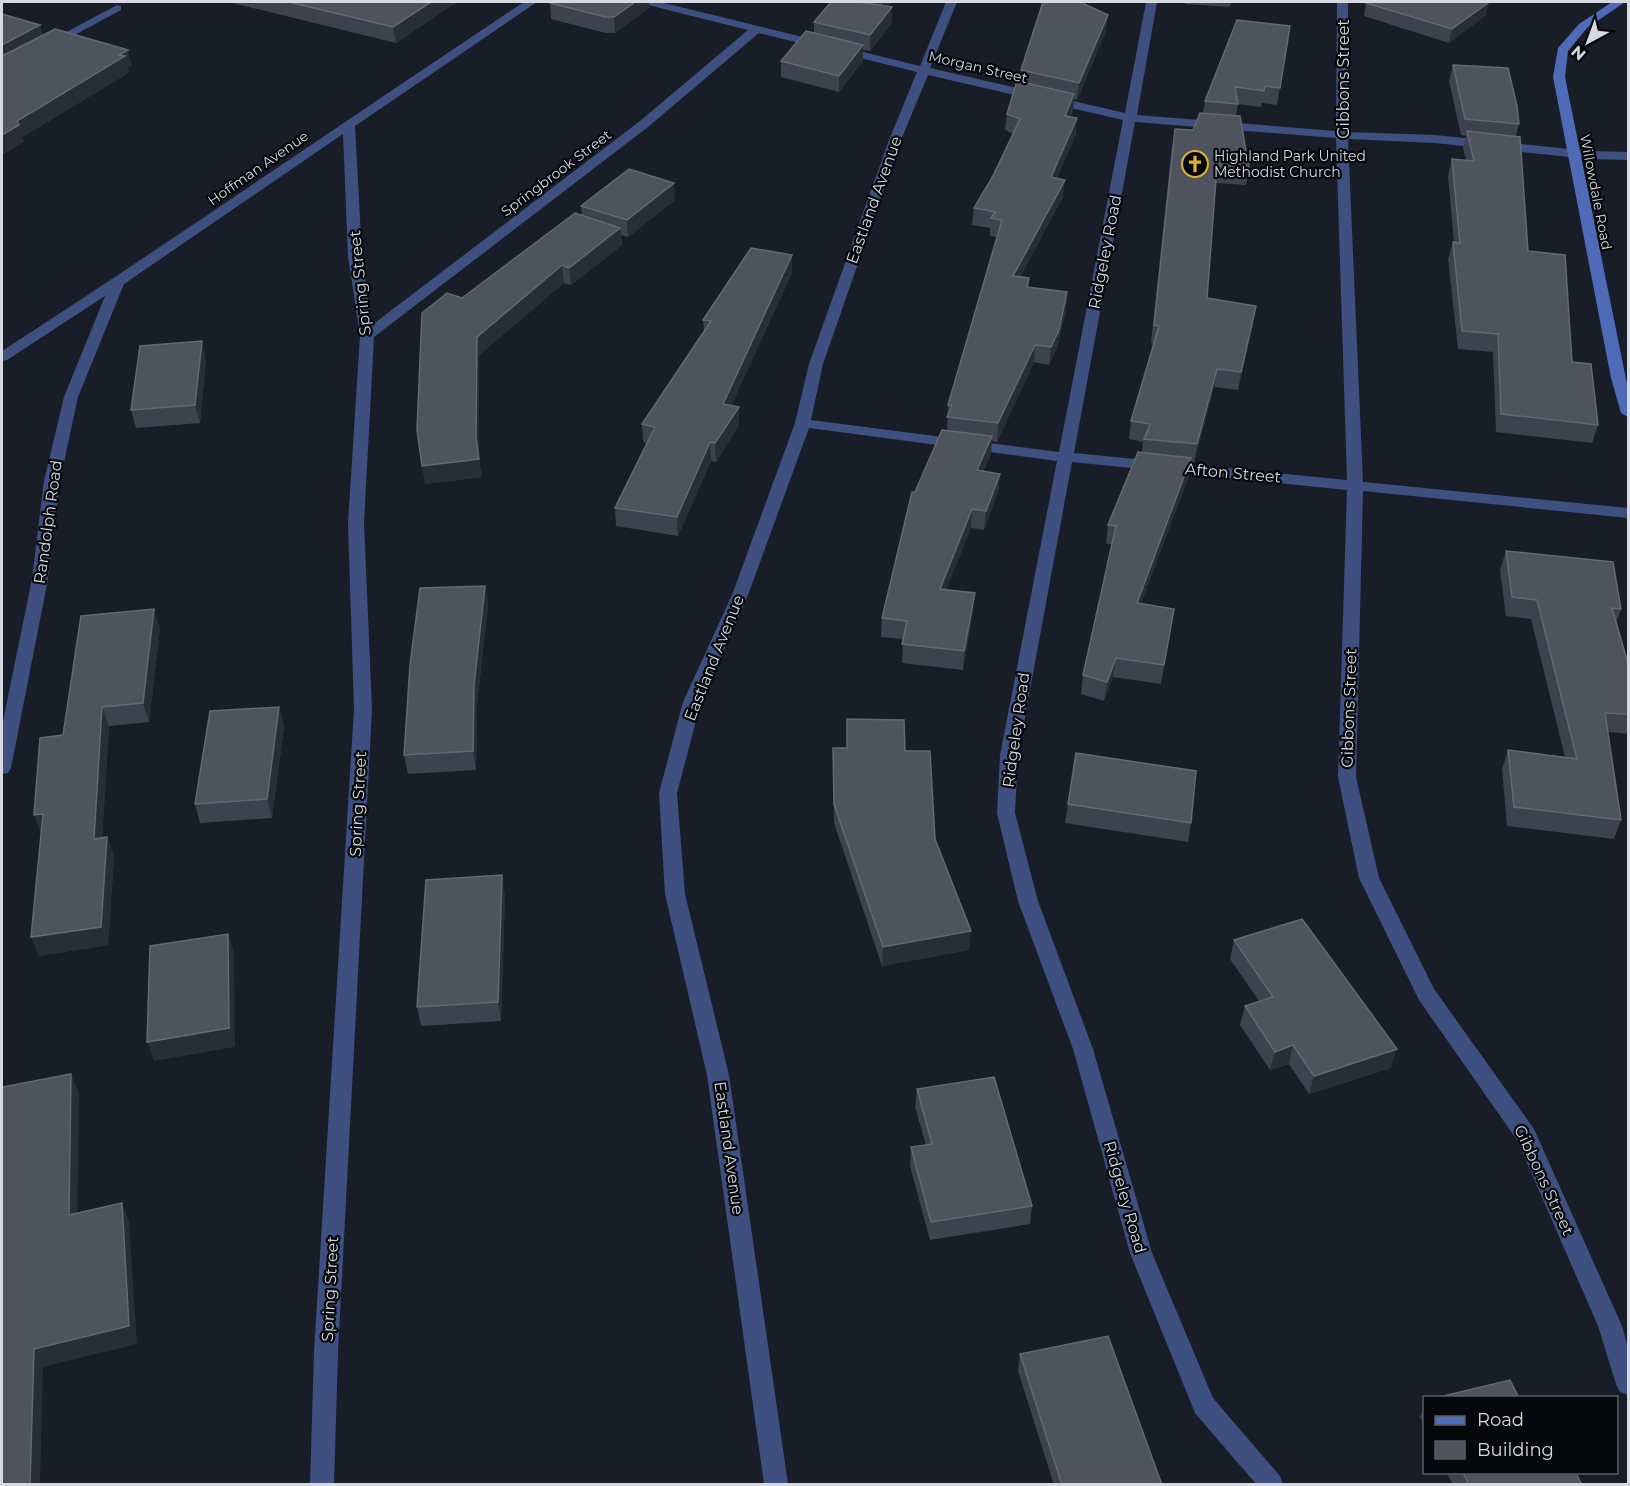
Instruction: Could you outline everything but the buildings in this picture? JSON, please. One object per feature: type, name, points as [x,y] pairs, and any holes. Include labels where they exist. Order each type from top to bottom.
[{"type":"street","name":"Hoffman Avenue","points":[[2,357],[117,283],[531,2]]},
{"type":"street","name":"Morgan Street","points":[[648,2],[922,70],[1131,118],[1342,135],[1435,139],[1573,154],[1629,156]]},
{"type":"street","name":"Eastland Avenue","points":[[776,1485],[718,1075],[675,894],[668,793],[693,702],[740,596],[802,423],[816,364],[922,70],[952,2]]},
{"type":"street","name":"Ridgeley Road","points":[[1152,2],[1009,755],[1006,813],[1028,901],[1083,1049],[1141,1253],[1204,1405],[1271,1485]]},
{"type":"street","name":"Gibbons Street","points":[[1343,2],[1342,135],[1355,485],[1347,777],[1369,878],[1426,994],[1526,1135],[1610,1326],[1629,1384]]},
{"type":"street","name":"Willowdale Road","points":[[1619,2],[1583,26],[1562,50],[1558,77],[1629,413]]},
{"type":"street","points":[[44,47],[117,8]]},
{"type":"street","name":"Springbrook Street","points":[[367,336],[644,124],[758,28]]},
{"type":"street","name":"Spring Street","points":[[322,1485],[326,1352],[363,709],[356,523],[367,336],[355,256],[350,123]]},
{"type":"street","name":"Randolph Road","points":[[2,768],[40,579],[52,481],[71,397],[117,283]]},
{"type":"street","name":"Afton Street","points":[[802,423],[1064,457],[1629,513]]},
{"type":"place","name":"Highland Park United Methodist Church","points":[[1195,164]]}]
